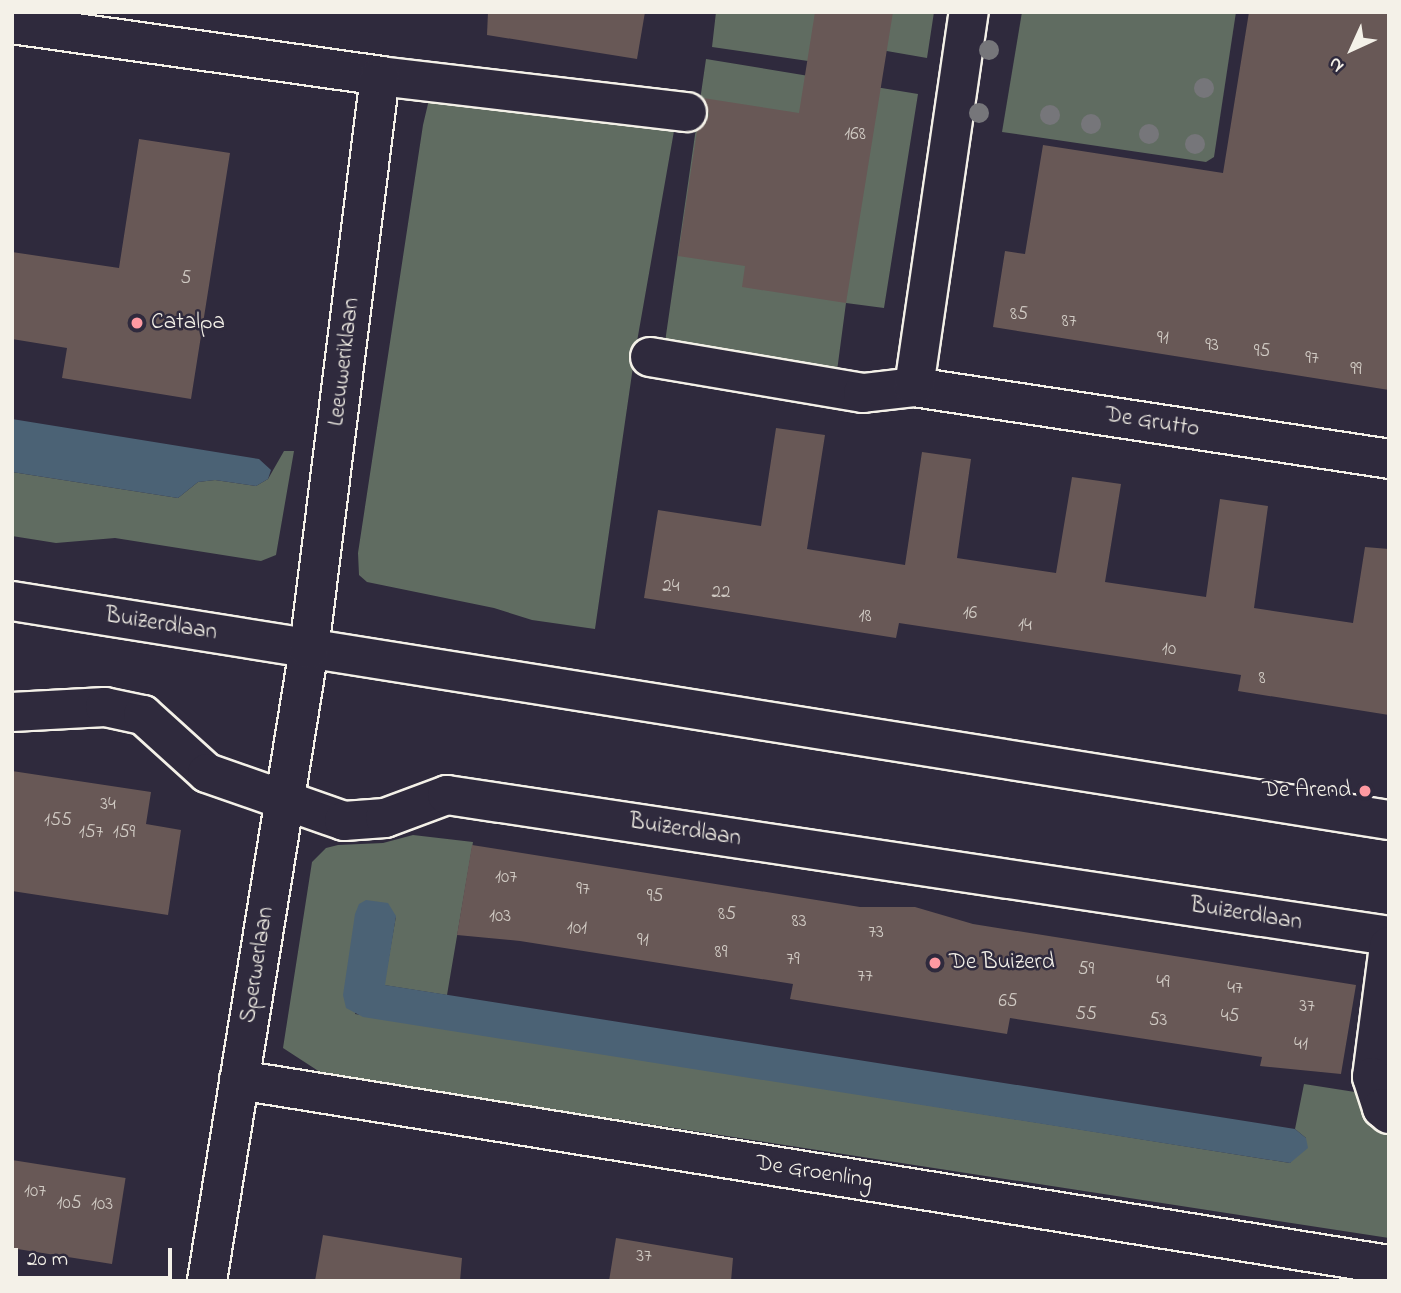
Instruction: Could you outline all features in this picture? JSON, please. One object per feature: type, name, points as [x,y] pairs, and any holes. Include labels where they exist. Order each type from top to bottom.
[{"type":"street","points":[[914,387],[969,12]]},
{"type":"street","points":[[12,24],[380,76],[687,112]]},
{"type":"street","name":"Leeuweriklaan","points":[[309,649],[380,76]]},
{"type":"street","name":"De Grutto","points":[[650,357],[863,393],[914,387],[1389,459]]},
{"type":"street","name":"Buizerdlaan","points":[[12,601],[1389,820]]},
{"type":"street","name":"Sperwerlaan","points":[[207,1281],[309,649]]},
{"type":"street","name":"Buizerdlaan","points":[[12,712],[105,707],[143,715],[207,773],[344,821],[384,818],[447,795],[1389,936]]},
{"type":"street","points":[[1389,946],[1372,1077],[1381,1108],[1389,1114]]},
{"type":"street","name":"De Groenling","points":[[239,1080],[1389,1265]]},
{"type":"green space","points":[[716,12],[934,12],[927,58],[812,38],[808,61],[712,47]]},
{"type":"green space","points":[[1022,12],[1236,12],[1214,157],[1206,162],[1002,132]]},
{"type":"green space","points":[[706,59],[918,94],[884,308],[846,303],[837,371],[665,342]]},
{"type":"green space","points":[[431,91],[674,131],[635,353],[595,629],[532,620],[494,608],[367,582],[359,575],[358,553],[423,125]]},
{"type":"green space","points":[[284,451],[294,451],[276,555],[261,561],[115,538],[56,543],[12,536],[12,472],[178,498],[198,482],[215,480],[256,486],[268,479]]},
{"type":"green space","points":[[413,835],[473,842],[447,995],[384,985],[396,916],[355,1014],[1290,1163],[1306,1138],[1295,1129],[1304,1084],[1355,1092],[1370,1120],[1389,1136],[1389,1238],[323,1074],[283,1048],[312,862],[326,848],[383,843]]},
{"type":"water","points":[[12,419],[259,459],[271,470],[268,479],[256,486],[215,480],[198,482],[178,498],[12,472]]},
{"type":"water","points":[[366,900],[388,903],[396,916],[385,985],[1295,1129],[1306,1138],[1308,1148],[1290,1163],[363,1017],[346,1008],[343,995],[355,914],[359,904]]},
{"type":"building","points":[[488,12],[645,12],[637,59],[487,35]]},
{"type":"building","points":[[815,12],[893,12],[846,303],[742,287],[745,266],[678,256],[697,131],[705,124],[709,115],[703,98],[799,113]]},
{"type":"building","points":[[1249,12],[1389,12],[1389,390],[993,327],[1005,251],[1025,254],[1043,145],[1223,173]]},
{"type":"building","name":"Catalpa","points":[[139,139],[230,153],[191,399],[62,378],[67,348],[12,339],[12,252],[119,268]]},
{"type":"building","points":[[776,428],[825,435],[807,549],[905,565],[922,452],[971,459],[957,558],[1056,573],[1072,477],[1121,484],[1105,582],[1206,597],[1220,499],[1268,506],[1254,608],[1353,623],[1365,547],[1389,549],[1389,715],[1238,691],[1241,675],[899,623],[896,638],[644,598],[658,510],[761,526]]},
{"type":"building","points":[[12,771],[151,792],[146,824],[181,830],[168,915],[12,891]]},
{"type":"building","name":"De Buizerd","points":[[472,845],[860,907],[915,907],[973,924],[1356,985],[1341,1074],[1260,1066],[1262,1057],[1010,1018],[1007,1034],[790,999],[793,984],[520,941],[457,935]]},
{"type":"building","points":[[12,1160],[126,1178],[112,1264],[12,1248]]},
{"type":"building","points":[[323,1235],[462,1258],[460,1281],[315,1281]]},
{"type":"building","points":[[616,1238],[733,1258],[731,1281],[609,1281]]},
{"type":"place","name":"Catalpa","points":[[137,323]]},
{"type":"place","name":"De Arend","points":[[1365,791]]},
{"type":"place","name":"De Buizerd","points":[[935,963]]}]
